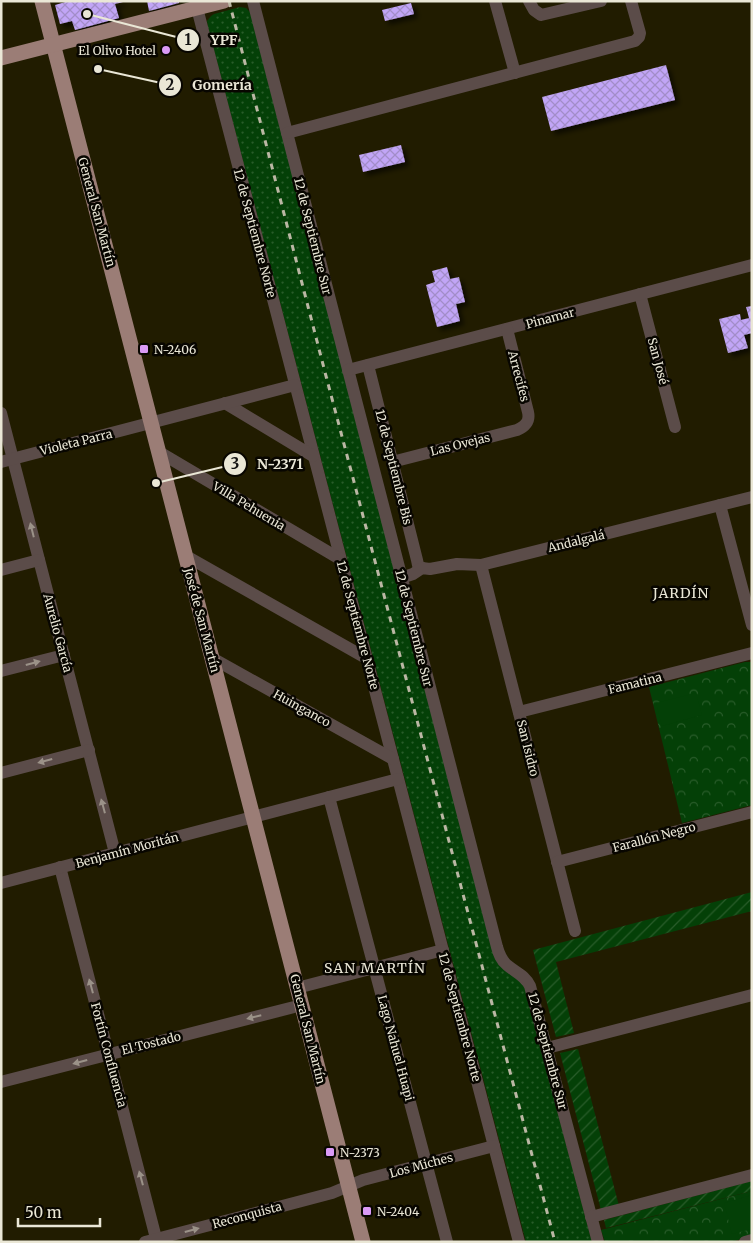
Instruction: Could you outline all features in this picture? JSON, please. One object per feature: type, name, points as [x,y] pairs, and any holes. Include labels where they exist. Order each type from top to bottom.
[{"type":"main road","name":"General San Martín","points":[[42,1],[151,423]]},
{"type":"main road","points":[[1,58],[210,4]]},
{"type":"main road","name":"José de San Martín","points":[[151,423],[253,817]]},
{"type":"main road","name":"General San Martín","points":[[253,817],[363,1242]]},
{"type":"street","name":"12 de Septiembre Sur","points":[[253,1],[497,947],[505,964],[523,975],[529,983],[598,1242]]},
{"type":"street","points":[[495,1],[515,73]]},
{"type":"street","points":[[529,1],[534,10],[541,15],[601,1]]},
{"type":"street","points":[[287,133],[635,41],[639,37],[640,32],[631,1]]},
{"type":"street","name":"12 de Septiembre Norte","points":[[210,4],[294,385],[519,1242]]},
{"type":"street","name":"Pinamar","points":[[348,370],[752,265]]},
{"type":"street","name":"San José","points":[[640,294],[675,428]]},
{"type":"street","name":"Arrecifes","points":[[507,329],[528,412],[526,424]]},
{"type":"street","name":"12 de Septiembre Bis","points":[[368,365],[417,562],[422,568]]},
{"type":"street","points":[[151,423],[294,385]]},
{"type":"street","points":[[225,404],[313,456]]},
{"type":"street","name":"Aurelio García","points":[[1,413],[7,460],[39,560],[115,853]]},
{"type":"street","name":"Violeta Parra","points":[[7,460],[151,423]]},
{"type":"street","name":"Las Ovejas","points":[[392,462],[517,430],[526,424]]},
{"type":"street","name":"Villa Pehuenia","points":[[159,452],[340,559]]},
{"type":"street","name":"Andalgalá","points":[[401,578],[414,574],[422,568],[430,569],[457,564],[481,565],[752,497]]},
{"type":"street","points":[[720,505],[752,625]]},
{"type":"street","points":[[186,556],[366,658]]},
{"type":"street","points":[[1,570],[39,560]]},
{"type":"street","name":"San Isidro","points":[[481,565],[575,931]]},
{"type":"street","name":"Famatina","points":[[518,712],[752,653]]},
{"type":"street","points":[[1,671],[64,655]]},
{"type":"street","name":"Huinganco","points":[[212,658],[393,759]]},
{"type":"street","points":[[1,773],[89,750]]},
{"type":"street","points":[[253,817],[398,779]]},
{"type":"street","name":"Lago Nahuel Huapi","points":[[329,797],[447,1242]]},
{"type":"street","name":"Farallón Negro","points":[[557,862],[752,812]]},
{"type":"street","name":"Benjamín Moritán","points":[[1,883],[253,817]]},
{"type":"street","name":"Fortín Confluencia","points":[[60,867],[109,1054],[153,1241]]},
{"type":"street","points":[[297,988],[442,950]]},
{"type":"street","points":[[547,1048],[752,995]]},
{"type":"street","name":"El Tostado","points":[[1,1082],[302,1005]]},
{"type":"street","name":"Los Miches","points":[[349,1186],[494,1146]]},
{"type":"street","points":[[592,1217],[752,1175]]},
{"type":"street","name":"Reconquista","points":[[153,1241],[332,1193],[349,1186]]},
{"type":"street","points":[[745,1242],[752,1240]]},
{"type":"green space","points":[[240,7],[246,8],[250,12],[495,953],[524,985],[592,1242],[526,1242],[208,27],[207,21],[214,14]]},
{"type":"green space","points":[[745,662],[752,662],[752,805],[682,823],[649,687]]},
{"type":"green space","points":[[696,693],[702,715],[662,726],[656,703]]},
{"type":"green space","points":[[752,892],[752,911],[556,962],[574,1033],[556,1037],[533,950]]},
{"type":"green space","points":[[578,1049],[619,1206],[601,1210],[560,1053]]},
{"type":"green space","points":[[752,1181],[752,1191],[606,1228],[604,1220]]},
{"type":"green space","points":[[752,1191],[752,1236],[731,1242],[605,1242],[601,1230]]},
{"type":"green space","points":[[752,1195],[752,1229],[732,1234],[724,1203]]},
{"type":"building","points":[[69,1],[123,2],[115,4],[119,18],[75,30],[72,21],[60,24],[55,5]]},
{"type":"building","points":[[147,1],[179,1],[179,3],[149,11]]},
{"type":"building","points":[[411,3],[414,14],[385,21],[382,10]]},
{"type":"building","points":[[666,65],[675,100],[551,131],[542,97]]},
{"type":"building","points":[[401,145],[405,162],[363,172],[359,155]]},
{"type":"building","points":[[447,267],[450,279],[459,277],[465,302],[456,304],[460,321],[437,327],[426,285],[435,282],[432,271]]},
{"type":"building","points":[[752,306],[752,333],[744,335],[748,348],[728,353],[719,319],[740,314],[741,320],[749,318],[746,307]]},
{"type":"railway","points":[[229,1],[555,1242]]},
{"type":"place","name":"YPF","points":[[87,14]]},
{"type":"place","name":"El Olivo Hotel","points":[[166,50]]},
{"type":"place","name":"Gomería","points":[[98,69]]},
{"type":"place","name":"N-2406","points":[[144,349]]},
{"type":"place","name":"N-2371","points":[[156,483]]},
{"type":"place","name":"N-2373","points":[[330,1152]]},
{"type":"place","name":"N-2404","points":[[367,1211]]},
{"type":"district","name":"JARDÍN","points":[[681,593]]},
{"type":"district","name":"SAN MARTÍN","points":[[375,968]]}]
